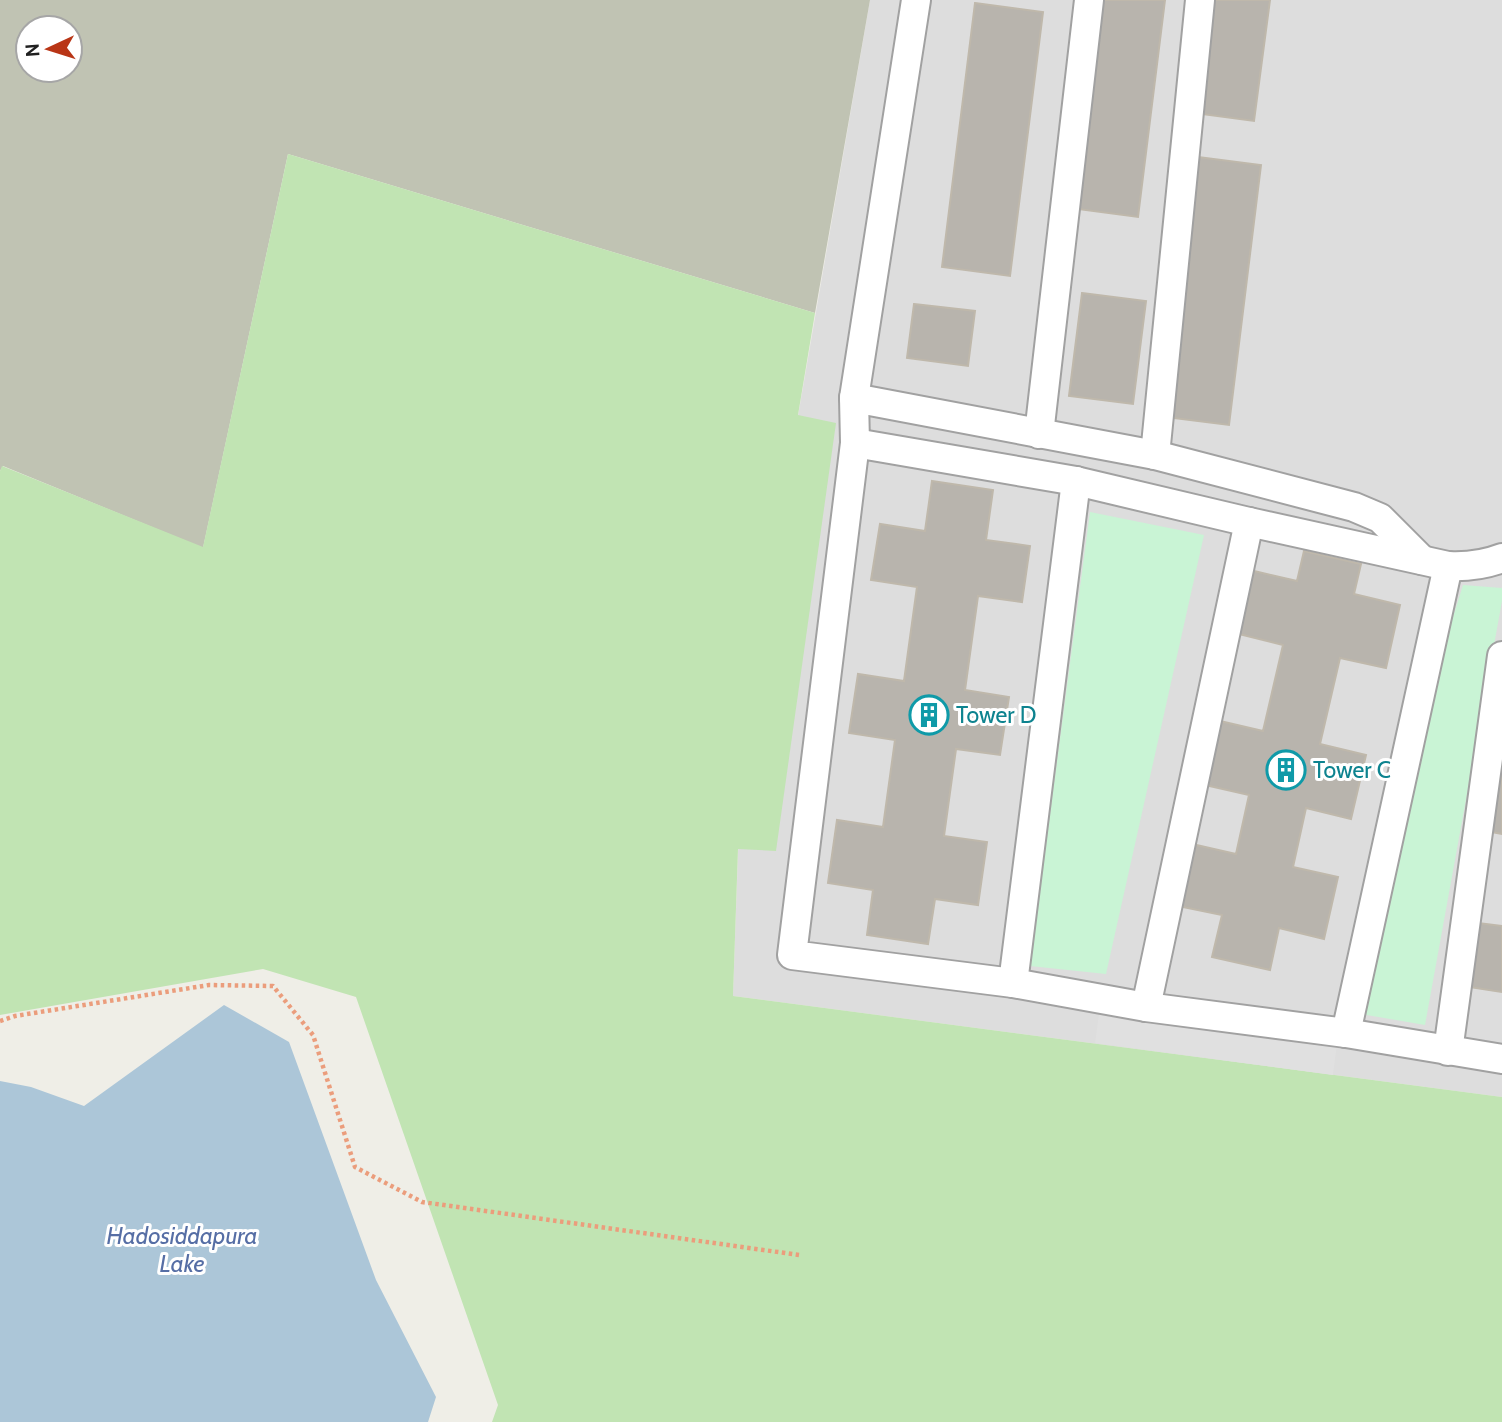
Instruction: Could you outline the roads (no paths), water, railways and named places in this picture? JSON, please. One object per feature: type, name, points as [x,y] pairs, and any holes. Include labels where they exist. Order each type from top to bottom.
[{"type":"street","points":[[916,0],[854,398],[855,443],[792,955],[1013,983],[1146,1007],[1346,1033],[1502,1059]]},
{"type":"street","points":[[1040,433],[1089,0]]},
{"type":"street","points":[[1155,455],[1200,0]]},
{"type":"street","points":[[854,398],[1155,455],[1354,507],[1380,518],[1436,563]]},
{"type":"street","points":[[855,443],[1076,481],[1436,563],[1467,567],[1502,558]]},
{"type":"street","points":[[1013,983],[1076,481]]},
{"type":"street","points":[[1146,1007],[1249,522]]},
{"type":"street","points":[[1346,1033],[1436,563]]},
{"type":"street","points":[[1448,1051],[1502,656]]},
{"type":"water","name":"Hadosiddapura Lake","points":[[224,1005],[289,1042],[376,1280],[436,1397],[428,1422],[0,1422],[0,1081],[31,1087],[84,1106]]},
{"type":"place","name":"Tower D","points":[[929,715]]},
{"type":"place","name":"Tower C","points":[[1286,770]]}]
